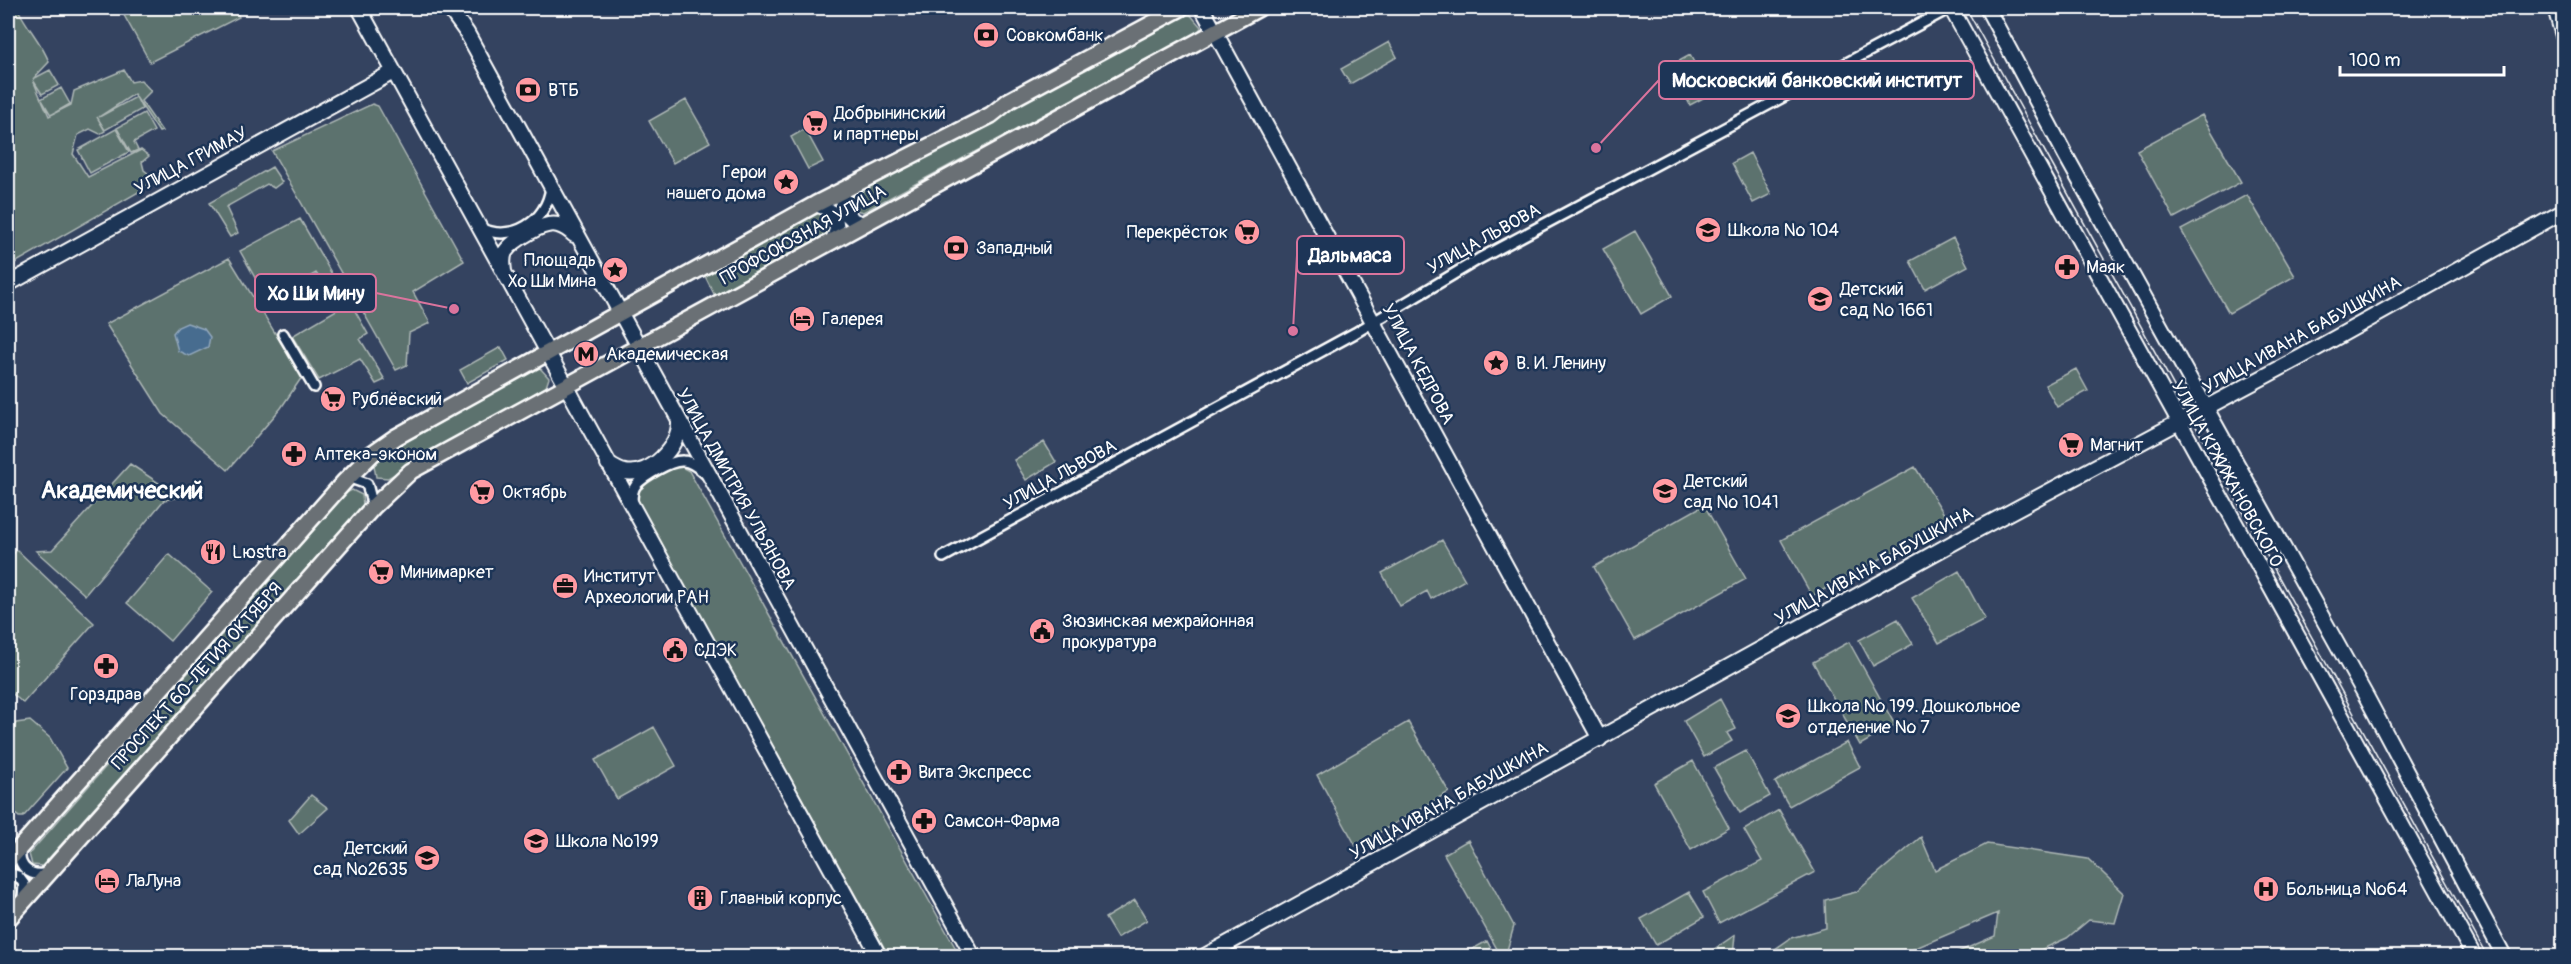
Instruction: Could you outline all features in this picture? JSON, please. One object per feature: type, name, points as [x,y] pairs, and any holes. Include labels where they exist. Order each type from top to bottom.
[{"type":"main road","name":"ПРОФСОЮЗНАЯ УЛИЦА","points":[[345,481],[373,453],[396,436],[816,204],[991,115],[1010,100],[1181,8]]},
{"type":"main road","name":"ПРОФСОЮЗНАЯ УЛИЦА","points":[[373,507],[411,471],[1259,8]]},
{"type":"main road","name":"ПРОСПЕКТ 60-ЛЕТИЯ ОКТЯБРЯ","points":[[8,861],[345,481]]},
{"type":"main road","name":"ПРОСПЕКТ 60-ЛЕТИЯ ОКТЯБРЯ","points":[[8,919],[373,507]]},
{"type":"street","points":[[359,8],[879,957]]},
{"type":"street","name":"УЛИЦА ДМИТРИЯ УЛЬЯНОВА","points":[[449,8],[466,33],[973,957]]},
{"type":"street","name":"УЛИЦА КЕДРОВА","points":[[1202,8],[1600,739]]},
{"type":"street","name":"УЛИЦА ЛЬВОВА","points":[[943,557],[1374,321],[1489,254],[1950,8]]},
{"type":"street","name":"УЛИЦА КРЖИЖАНОВСКОГО","points":[[1950,8],[2474,957]]},
{"type":"street","name":"УЛИЦА КРЖИЖАНОВСКОГО","points":[[1987,8],[2367,698],[2504,957]]},
{"type":"street","points":[[2556,8],[2564,39]]},
{"type":"street","name":"УЛИЦА ГРИМАУ","points":[[8,284],[393,72]]},
{"type":"street","points":[[480,228],[490,232],[509,234],[535,220],[547,204],[551,187]]},
{"type":"street","points":[[842,191],[843,210],[863,224]]},
{"type":"street","points":[[816,204],[826,208],[835,216],[837,230],[833,240]]},
{"type":"street","name":"УЛИЦА ИВАНА БАБУШКИНА","points":[[1205,957],[2564,211]]},
{"type":"street","points":[[505,274],[503,259],[507,250],[515,242],[548,224],[567,229],[578,238]]},
{"type":"street","points":[[283,334],[314,387]]},
{"type":"street","points":[[608,464],[625,472],[639,471],[666,455],[673,447],[679,431],[679,422]]},
{"type":"street","points":[[633,507],[633,490],[637,483],[672,463],[683,461],[695,465],[709,477]]},
{"type":"street","points":[[345,481],[353,479],[367,484],[373,497],[373,507]]},
{"type":"street","points":[[21,846],[19,857],[28,871],[38,874],[49,872]]},
{"type":"street","points":[[8,873],[18,876],[24,884],[25,893],[22,902]]},
{"type":"green space","points":[[8,8],[22,8],[19,11],[49,62],[33,79],[50,70],[59,85],[42,94],[33,80],[41,99],[61,88],[70,104],[51,115],[71,105],[74,91],[124,70],[131,82],[141,80],[151,91],[141,101],[162,131],[159,132],[136,97],[142,109],[105,130],[97,117],[105,131],[100,134],[90,129],[78,135],[73,154],[88,177],[141,150],[149,156],[142,162],[144,170],[154,178],[149,186],[8,267]],"holes":[[[134,94],[136,97],[99,117]]]},
{"type":"green space","points":[[120,8],[234,8],[239,17],[150,62]]},
{"type":"green space","points":[[1189,13],[1201,27],[1199,31],[863,212],[852,209],[849,201],[852,194]]},
{"type":"green space","points":[[1389,42],[1397,57],[1350,84],[1341,69]]},
{"type":"green space","points":[[1690,55],[1711,94],[1690,105],[1670,66]]},
{"type":"green space","points":[[686,100],[710,142],[673,163],[649,121]]},
{"type":"green space","points":[[372,104],[378,106],[464,261],[413,292],[430,323],[409,333],[407,365],[396,370],[272,151]]},
{"type":"green space","points":[[144,113],[154,131],[134,142],[138,150],[131,153],[117,128]]},
{"type":"green space","points":[[2202,115],[2241,182],[2174,218],[2137,150]]},
{"type":"green space","points":[[116,129],[129,152],[90,173],[78,150]]},
{"type":"green space","points":[[805,129],[823,162],[808,169],[791,137]]},
{"type":"green space","points":[[1750,153],[1771,194],[1753,203],[1732,163]]},
{"type":"green space","points":[[272,167],[282,182],[274,188],[267,184],[226,207],[238,233],[230,237],[209,203]]},
{"type":"green space","points":[[2247,195],[2295,276],[2229,313],[2181,230]]},
{"type":"green space","points":[[822,210],[830,213],[831,231],[715,296],[705,276]]},
{"type":"green space","points":[[300,219],[340,288],[330,294],[316,273],[268,301],[240,251]]},
{"type":"green space","points":[[1635,231],[1672,296],[1641,314],[1603,249]]},
{"type":"green space","points":[[1953,238],[1968,266],[1925,289],[1910,261]]},
{"type":"green space","points":[[229,258],[302,377],[281,408],[228,470],[163,414],[106,324]]},
{"type":"green space","points":[[350,302],[368,334],[360,339],[385,380],[376,384],[360,359],[319,380],[292,336]]},
{"type":"green space","points":[[501,347],[508,360],[467,383],[460,370]]},
{"type":"green space","points":[[539,367],[549,378],[546,387],[388,478],[376,477],[374,465],[388,452]]},
{"type":"green space","points":[[2076,369],[2088,391],[2057,407],[2045,385]]},
{"type":"green space","points":[[1044,442],[1056,462],[1026,480],[1014,460]]},
{"type":"green space","points":[[130,464],[180,497],[164,500],[85,595],[36,551],[52,550]]},
{"type":"green space","points":[[678,465],[689,471],[960,956],[889,956],[636,499],[640,486]]},
{"type":"green space","points":[[1915,467],[1949,522],[1812,596],[1781,540]]},
{"type":"green space","points":[[352,490],[362,495],[363,505],[42,866],[32,865],[29,854],[346,493]]},
{"type":"green space","points":[[1704,505],[1746,579],[1635,640],[1594,567]]},
{"type":"green space","points":[[1442,540],[1465,580],[1431,599],[1427,591],[1400,606],[1382,573]]},
{"type":"green space","points":[[17,550],[94,623],[23,703],[8,690],[8,559]]},
{"type":"green space","points":[[169,554],[212,592],[170,641],[127,603]]},
{"type":"green space","points":[[1959,571],[1985,619],[1939,643],[1912,598]]},
{"type":"green space","points":[[1898,619],[1913,644],[1873,666],[1859,640]]},
{"type":"green space","points":[[1849,642],[1895,725],[1860,745],[1813,662]]},
{"type":"green space","points":[[1720,699],[1736,729],[1727,733],[1732,741],[1704,757],[1684,721]]},
{"type":"green space","points":[[30,721],[50,738],[67,768],[23,817],[19,817],[8,808],[8,759],[10,756],[8,735],[16,723]]},
{"type":"green space","points":[[1408,722],[1449,792],[1356,846],[1317,775]]},
{"type":"green space","points":[[654,727],[676,766],[617,799],[595,760]]},
{"type":"green space","points":[[1847,742],[1860,767],[1789,806],[1775,782]]},
{"type":"green space","points":[[1746,751],[1770,796],[1740,813],[1714,768]]},
{"type":"green space","points":[[1693,761],[1729,828],[1691,850],[1654,783]]},
{"type":"green space","points":[[311,795],[328,808],[299,834],[289,820]]},
{"type":"green space","points":[[1779,810],[1815,872],[1719,923],[1703,892],[1762,861],[1744,830]]},
{"type":"green space","points":[[1921,837],[1935,870],[1987,844],[2088,859],[2124,893],[2115,923],[2089,920],[2067,938],[2027,956],[1949,956],[1995,936],[1998,913],[1897,956],[1765,956],[1791,938],[1826,928],[1825,900],[1856,892]]},
{"type":"green space","points":[[1468,840],[1514,926],[1506,954],[1501,956],[1444,854]]},
{"type":"green space","points":[[8,880],[15,885],[17,892],[8,905]]},
{"type":"green space","points":[[1689,892],[1704,917],[1656,945],[1641,919]]},
{"type":"green space","points":[[1135,900],[1147,920],[1117,938],[1105,918]]},
{"type":"green space","points":[[1735,935],[1733,956],[1708,956],[1707,954]]},
{"type":"green space","points":[[1487,941],[1495,956],[1460,956]]},
{"type":"water","points":[[187,323],[204,329],[210,337],[208,347],[189,356],[178,351],[173,333],[178,327]]},
{"type":"tram line","points":[[1966,8],[2487,956]]},
{"type":"place","name":"Совкомбанк","points":[[986,35]]},
{"type":"place","name":"ВТБ","points":[[528,90]]},
{"type":"place","name":"Добрынинский и партнеры","points":[[815,123]]},
{"type":"place","name":"Московский банковский институт","points":[[1596,148]]},
{"type":"place","name":"Герои нашего дома","points":[[786,182]]},
{"type":"place","name":"Школа № 104","points":[[1708,230]]},
{"type":"place","name":"Перекрёсток","points":[[1247,232]]},
{"type":"place","name":"Западный","points":[[956,248]]},
{"type":"place","name":"Маяк","points":[[2067,267]]},
{"type":"place","name":"Площадь Хо Ши Мина","points":[[615,270]]},
{"type":"place","name":"Детский сад № 1661","points":[[1820,299]]},
{"type":"place","name":"Хо Ши Мину","points":[[454,309]]},
{"type":"place","name":"Галерея","points":[[802,319]]},
{"type":"place","name":"Дальмаса","points":[[1293,331]]},
{"type":"place","name":"Академическая","points":[[586,354]]},
{"type":"place","name":"В. И. Ленину","points":[[1496,363]]},
{"type":"place","name":"Рублёвский","points":[[333,399]]},
{"type":"place","name":"Магнит","points":[[2071,445]]},
{"type":"place","name":"Аптека-эконом","points":[[294,454]]},
{"type":"place","name":"Детский сад № 1041","points":[[1665,491]]},
{"type":"place","name":"Октябрь","points":[[482,492]]},
{"type":"place","name":"Lюstra","points":[[213,552]]},
{"type":"place","name":"Минимаркет","points":[[381,572]]},
{"type":"place","name":"Институт Археологии РАН","points":[[565,586]]},
{"type":"place","name":"Зюзинская межрайонная прокуратура","points":[[1042,631]]},
{"type":"place","name":"СДЭК","points":[[675,650]]},
{"type":"place","name":"Горздрав","points":[[106,666]]},
{"type":"place","name":"Школа № 199. Дошкольное отделение № 7","points":[[1788,716]]},
{"type":"place","name":"Вита Экспресс","points":[[899,772]]},
{"type":"place","name":"Самсон-Фарма","points":[[924,821]]},
{"type":"place","name":"Школа №199","points":[[536,841]]},
{"type":"place","name":"Детский сад №2635","points":[[427,858]]},
{"type":"place","name":"ЛаЛуна","points":[[107,881]]},
{"type":"place","name":"Больница №64","points":[[2266,889]]},
{"type":"place","name":"Главный корпус","points":[[700,898]]},
{"type":"district","name":"Академический","points":[[122,490]]}]
